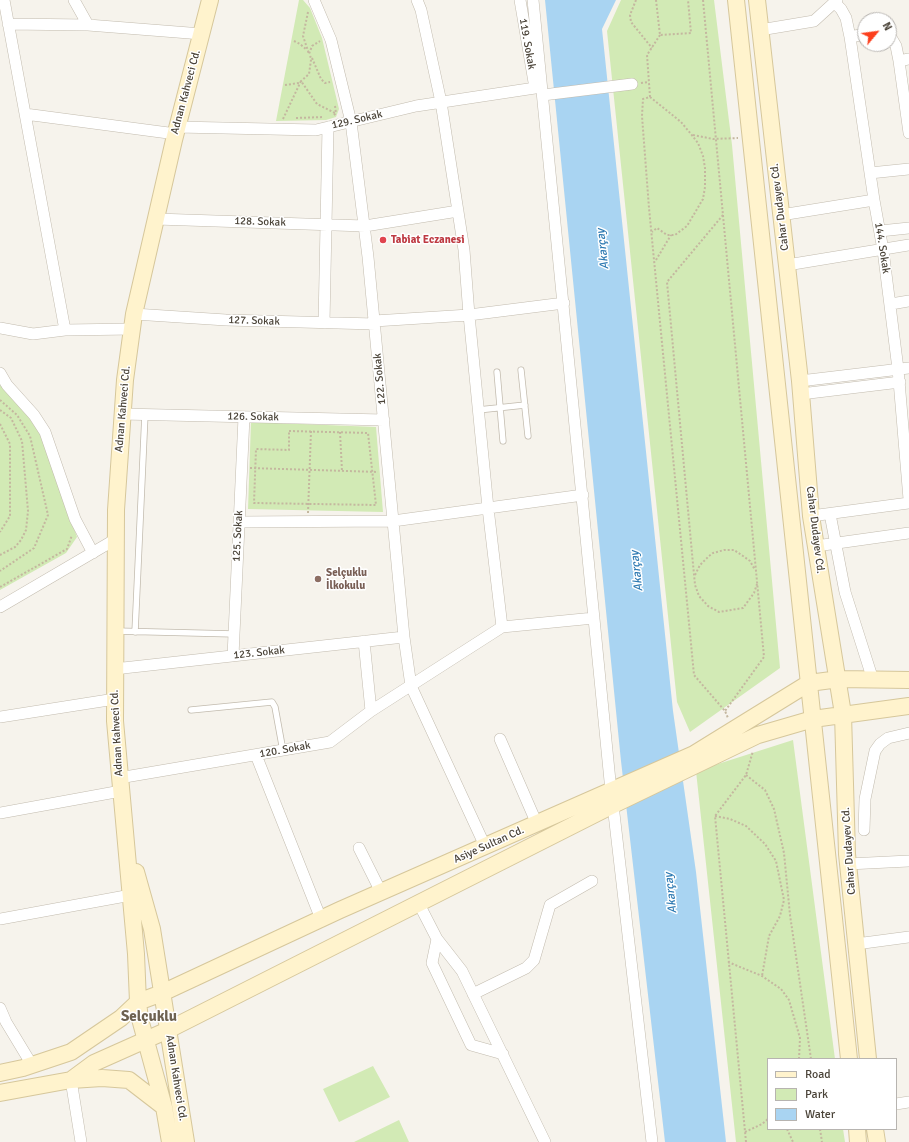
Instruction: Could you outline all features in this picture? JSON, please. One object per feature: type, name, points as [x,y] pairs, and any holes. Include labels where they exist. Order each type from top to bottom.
[{"type":"main road","name":"Adnan Kahveci Cd.","points":[[170,1142],[164,1107],[140,1019],[138,1002],[131,895],[114,721],[116,539],[124,380],[133,321],[176,130],[210,0]]},
{"type":"main road","name":"Cahar Dudayev Cd.","points":[[736,0],[849,1058]]},
{"type":"main road","name":"Cahar Dudayev Cd.","points":[[757,0],[800,387],[811,516],[826,616],[839,680],[843,714],[848,864],[868,1058]]},
{"type":"main road","points":[[809,683],[839,680],[909,680]]},
{"type":"main road","name":"Asiye Sultan Cd.","points":[[695,760],[734,729],[809,683]]},
{"type":"main road","name":"Asiye Sultan Cd.","points":[[145,1039],[168,1030],[419,904],[617,796],[695,760],[758,735],[813,719],[909,706]]},
{"type":"main road","name":"Asiye Sultan Cd.","points":[[138,1002],[162,993],[321,919],[485,846],[537,824],[617,796]]},
{"type":"main road","name":"Adnan Kahveci Cd.","points":[[124,828],[152,930],[186,1142]]},
{"type":"main road","points":[[0,1073],[32,1065],[71,1052],[120,1018],[138,1002]]},
{"type":"main road","points":[[71,1080],[94,1063],[145,1039]]},
{"type":"main road","points":[[0,1093],[71,1080],[102,1078],[129,1080],[164,1107]]},
{"type":"main road","points":[[857,1130],[858,1142]]},
{"type":"main road","points":[[875,1130],[877,1142]]},
{"type":"street","points":[[4,0],[65,330]]},
{"type":"street","points":[[74,0],[88,25]]},
{"type":"street","name":"122. Sokak","points":[[314,0],[331,40],[352,122],[365,226],[404,637],[411,686],[485,846]]},
{"type":"street","points":[[417,0],[421,10],[441,102],[464,250],[478,410],[502,627],[594,618]]},
{"type":"street","name":"119. Sokak","points":[[520,0],[539,92]]},
{"type":"street","points":[[533,0],[539,92],[564,303],[594,618],[617,796],[652,1142]]},
{"type":"street","points":[[760,30],[814,21],[836,1]]},
{"type":"street","name":"144. Sokak","points":[[836,1],[846,18],[850,37],[874,200],[891,304],[904,368],[900,382],[907,451],[909,499]]},
{"type":"street","points":[[8,24],[88,25],[202,34]]},
{"type":"street","points":[[850,37],[857,36]]},
{"type":"street","points":[[897,48],[904,60],[909,133]]},
{"type":"street","name":"129. Sokak","points":[[25,114],[176,130],[280,124],[316,130],[326,122],[352,122],[416,106],[441,102],[632,84]]},
{"type":"street","points":[[324,323],[326,122]]},
{"type":"street","points":[[870,173],[909,169]]},
{"type":"street","points":[[781,215],[874,200]]},
{"type":"street","name":"128. Sokak","points":[[156,219],[365,226],[458,211]]},
{"type":"street","points":[[880,231],[909,228]]},
{"type":"street","points":[[787,265],[909,245]]},
{"type":"street","points":[[891,304],[909,301]]},
{"type":"street","name":"127. Sokak","points":[[0,328],[33,334],[133,321],[226,320],[375,323],[469,316],[564,303]]},
{"type":"street","points":[[800,387],[904,368]]},
{"type":"street","points":[[0,373],[7,385],[34,415],[45,432],[75,519],[93,553]]},
{"type":"street","points":[[800,387],[900,382]]},
{"type":"street","name":"126. Sokak","points":[[122,414],[384,420]]},
{"type":"street","name":"125. Sokak","points":[[233,656],[244,417]]},
{"type":"street","points":[[239,522],[393,521],[583,495]]},
{"type":"street","points":[[811,516],[909,503]]},
{"type":"street","points":[[830,514],[845,592],[873,680]]},
{"type":"street","points":[[816,546],[909,533]]},
{"type":"street","points":[[0,606],[116,539]]},
{"type":"street","name":"120. Sokak","points":[[0,813],[120,784],[256,755],[330,742],[371,711],[502,627]]},
{"type":"street","name":"123. Sokak","points":[[114,669],[404,637]]},
{"type":"street","points":[[364,641],[371,711]]},
{"type":"street","points":[[0,717],[114,699]]},
{"type":"street","points":[[864,830],[865,799],[875,751],[880,744],[888,738],[909,733]]},
{"type":"street","points":[[500,739],[537,824]]},
{"type":"street","points":[[256,755],[321,919]]},
{"type":"street","points":[[359,848],[381,892]]},
{"type":"street","points":[[848,864],[909,861]]},
{"type":"street","points":[[473,994],[526,968],[534,960],[550,904],[592,881]]},
{"type":"street","points":[[0,919],[131,895]]},
{"type":"street","points":[[419,904],[437,939],[462,971],[545,1142]]},
{"type":"street","points":[[856,944],[909,937]]},
{"type":"street","points":[[437,939],[432,963],[471,1045],[502,1054]]},
{"type":"street","points":[[0,1008],[6,1022],[32,1065]]},
{"type":"street","points":[[71,1080],[81,1142]]},
{"type":"street","points":[[897,1104],[909,1102]]},
{"type":"lane","points":[[521,370],[528,436]]},
{"type":"lane","points":[[497,372],[503,441]]},
{"type":"lane","points":[[478,410],[525,405]]},
{"type":"lane","points":[[135,632],[145,414]]},
{"type":"lane","points":[[114,631],[234,634]]},
{"type":"lane","points":[[191,710],[272,702],[275,707],[283,751]]},
{"type":"path","points":[[636,0],[630,15],[631,22],[653,48]]},
{"type":"path","points":[[652,232],[657,228],[671,235],[675,235],[688,226],[703,199],[705,187],[703,156],[698,143],[681,122],[650,97],[647,55],[653,48],[660,35],[656,0]]},
{"type":"path","points":[[660,35],[691,33],[688,0]]},
{"type":"path","points":[[703,0],[764,657],[724,711]]},
{"type":"path","points":[[311,16],[308,9],[303,36],[309,54],[321,79],[325,83],[330,82]]},
{"type":"path","points":[[319,36],[322,48]]},
{"type":"path","points":[[294,41],[300,44],[309,54]]},
{"type":"path","points":[[320,41],[312,46],[309,54],[311,67],[309,74],[302,81],[280,124],[326,122]]},
{"type":"path","points":[[328,75],[331,88]]},
{"type":"path","points":[[285,85],[292,85],[302,81]]},
{"type":"path","points":[[302,81],[317,104],[336,113]]},
{"type":"path","points":[[650,97],[643,99],[642,116],[694,675],[724,711],[734,729]]},
{"type":"path","points":[[334,100],[336,113]]},
{"type":"path","points":[[332,116],[336,113]]},
{"type":"path","points":[[692,134],[716,139],[751,136]]},
{"type":"path","points":[[723,215],[667,282],[695,576],[699,596],[708,606],[720,612],[743,608],[754,593],[757,582]]},
{"type":"path","points":[[655,261],[671,235]]},
{"type":"path","points":[[0,400],[17,415],[30,436],[48,516],[34,548],[0,571]]},
{"type":"path","points":[[0,410],[10,418],[22,441],[28,511],[26,530],[21,540],[15,547],[0,555]]},
{"type":"path","points":[[0,424],[10,444],[10,516],[0,532]]},
{"type":"path","points":[[308,513],[311,427]]},
{"type":"path","points":[[289,431],[340,432],[368,433],[376,505],[254,503],[256,449],[289,450],[289,431]]},
{"type":"path","points":[[340,432],[342,471]]},
{"type":"path","points":[[241,468],[388,472]]},
{"type":"path","points":[[0,587],[67,549],[72,536],[70,529]]},
{"type":"path","points":[[695,576],[700,565],[709,556],[713,553],[724,550],[734,550],[743,556],[750,561],[756,572]]},
{"type":"path","points":[[746,1142],[715,816],[746,775],[758,735]]},
{"type":"path","points":[[746,775],[765,790],[774,809],[784,853],[790,915],[811,1058]]},
{"type":"path","points":[[715,816],[730,819],[746,826],[765,844],[776,861],[784,900],[780,916],[769,936],[762,976]]},
{"type":"path","points":[[728,962],[762,976],[781,989],[789,1000],[800,1038],[799,1058]]},
{"type":"path","points":[[745,1132],[762,1124],[767,1120]]},
{"type":"path","points":[[787,1130],[793,1142]]},
{"type":"path","points":[[820,1130],[822,1142]]},
{"type":"green space","points":[[299,0],[303,0],[310,8],[322,38],[339,109],[336,117],[326,120],[276,121]]},
{"type":"green space","points":[[621,0],[714,0],[732,145],[780,668],[690,732],[677,702],[607,31]]},
{"type":"green space","points":[[0,385],[30,414],[43,440],[77,537],[66,553],[0,590]]},
{"type":"green space","points":[[251,422],[376,427],[383,512],[248,509]]},
{"type":"green space","points":[[793,740],[835,1058],[767,1058],[767,1130],[843,1130],[845,1142],[736,1142],[696,771]]},
{"type":"green space","points":[[373,1066],[390,1097],[339,1122],[323,1089]]},
{"type":"green space","points":[[399,1120],[409,1142],[354,1142]]},
{"type":"water","name":"Akarçay","points":[[545,0],[616,0],[602,29],[673,711],[696,872],[726,1142],[665,1142],[621,761]]},
{"type":"place","name":"Tabiat Eczanesi","points":[[383,240]]},
{"type":"place","name":"Selçuklu İlkokulu","points":[[318,579]]},
{"type":"district","name":"Selçuklu","points":[[149,1017]]}]
